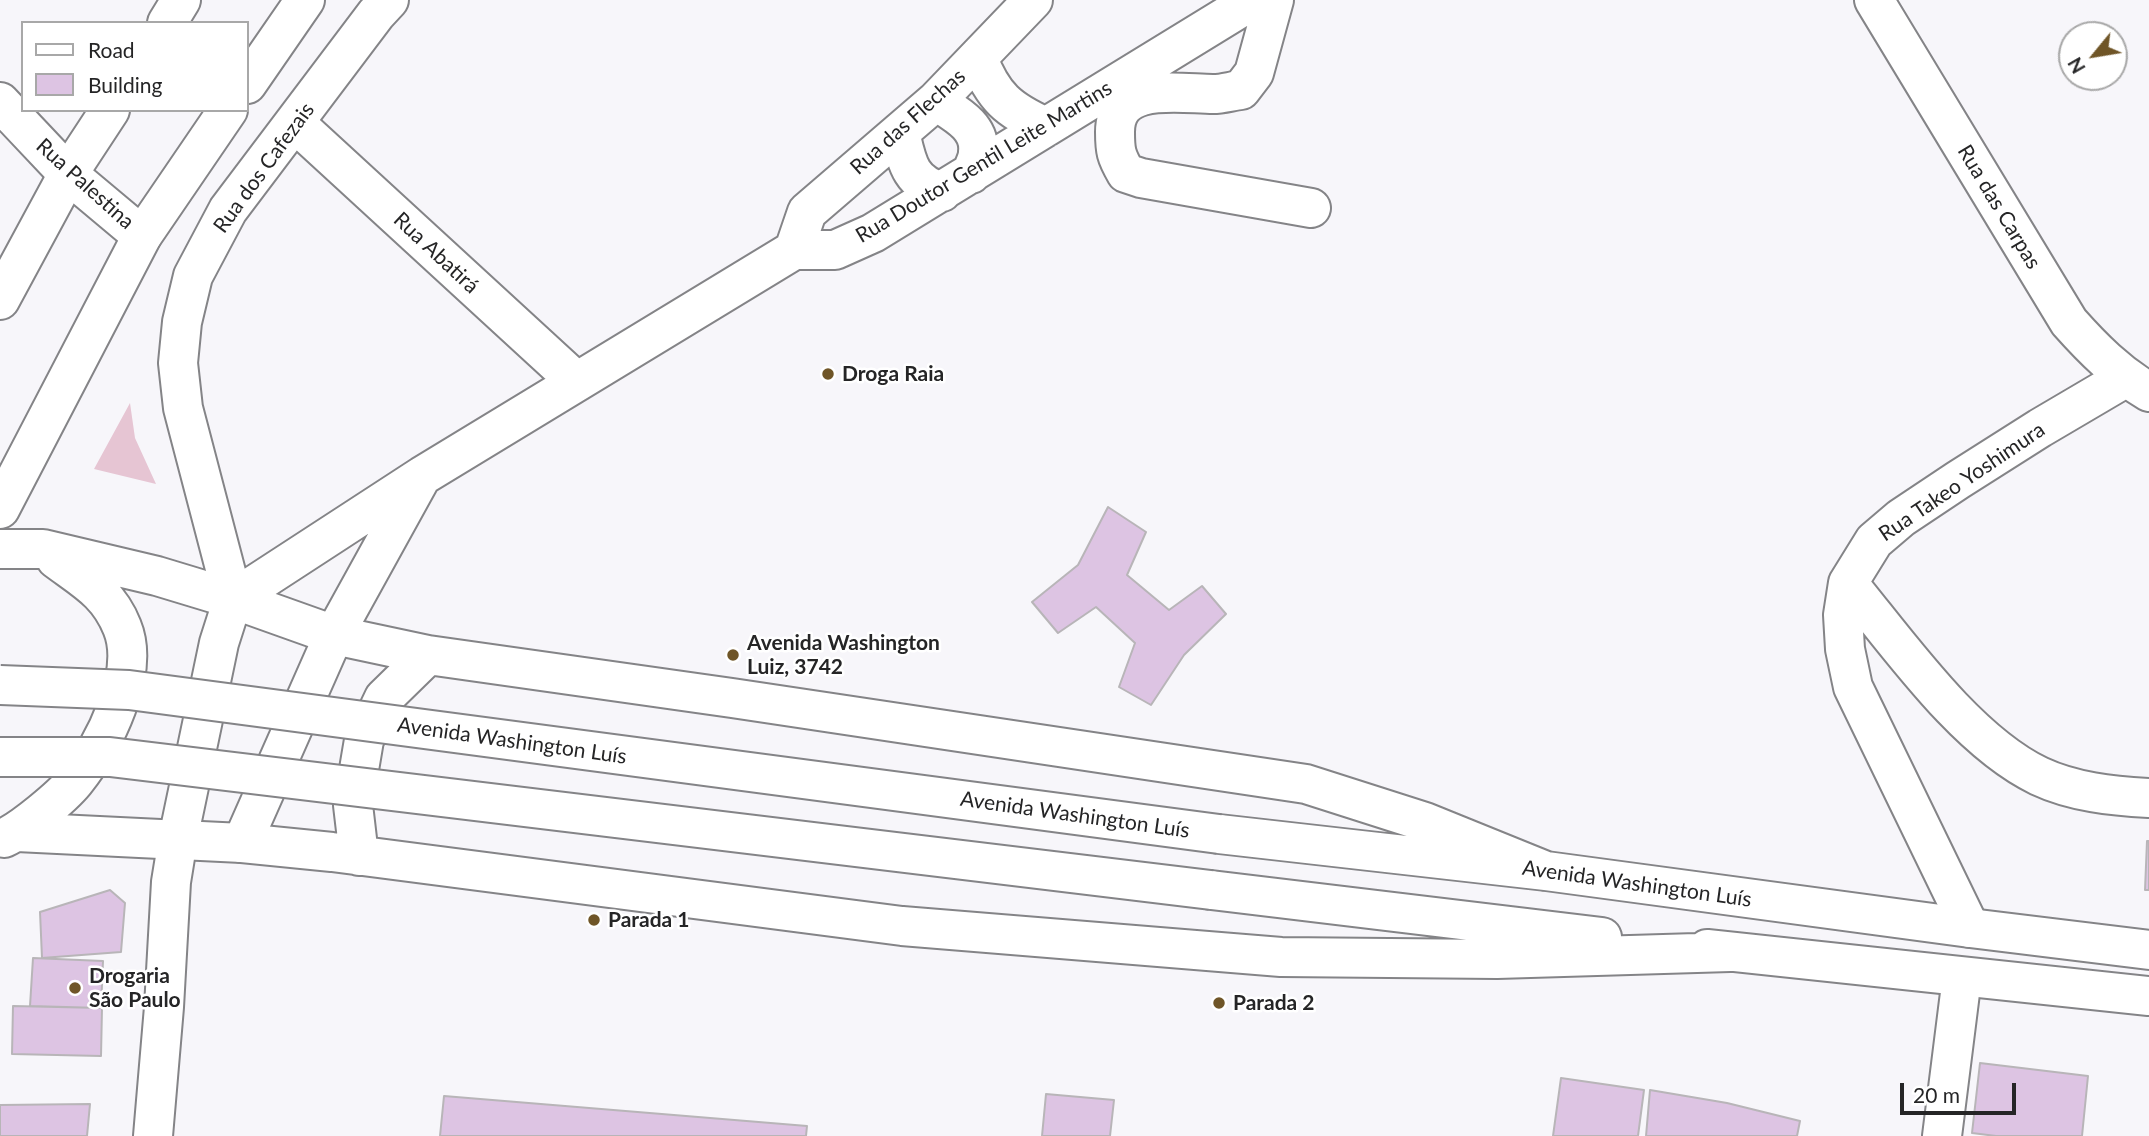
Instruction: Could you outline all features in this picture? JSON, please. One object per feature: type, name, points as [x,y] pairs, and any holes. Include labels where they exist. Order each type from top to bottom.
[{"type":"main road","points":[[168,21],[181,0]]},
{"type":"main road","points":[[248,83],[305,0]]},
{"type":"main road","name":"Rua dos Cafezais","points":[[233,599],[183,408],[178,363],[182,322],[192,276],[229,210],[389,0]]},
{"type":"main road","name":"Rua das Flechas","points":[[794,250],[807,212],[936,101],[1033,0]]},
{"type":"main road","name":"Rua Doutor Gentil Leite Martins","points":[[794,250],[835,250],[873,233],[1253,0]]},
{"type":"main road","points":[[1274,0],[1254,73],[1241,90],[1217,94],[1151,93],[1134,97],[1121,110],[1115,124],[1115,153],[1126,173],[1141,178],[1311,208]]},
{"type":"main road","name":"Rua das Carpas","points":[[1874,0],[2068,322],[2137,385]]},
{"type":"main road","points":[[978,58],[990,85],[1006,105],[1020,116],[1046,127]]},
{"type":"main road","points":[[901,132],[911,171],[929,188],[957,183],[979,151],[975,135],[962,118],[936,101]]},
{"type":"main road","name":"Rua Palestina","points":[[0,102],[68,174],[142,236]]},
{"type":"main road","points":[[0,262],[68,174],[109,112]]},
{"type":"main road","points":[[0,509],[142,236],[228,112]]},
{"type":"main road","name":"Rua Abatirá","points":[[295,123],[577,383]]},
{"type":"main road","points":[[0,300],[68,174]]},
{"type":"main road","points":[[153,1136],[172,883],[178,839],[219,643],[233,599],[422,476],[794,250]]},
{"type":"main road","name":"Rua Takeo Yoshimura","points":[[1970,928],[1853,687],[1845,649],[1843,615],[1848,583],[1874,541],[1901,518],[2040,428],[2137,385]]},
{"type":"main road","points":[[242,843],[334,635],[422,476]]},
{"type":"main road","points":[[0,549],[43,549],[158,576],[334,635],[428,655],[1306,784],[1425,822],[1546,871]]},
{"type":"main road","points":[[8,836],[74,782],[102,740],[120,702],[128,657],[122,628],[102,593],[43,549]]},
{"type":"main road","points":[[1848,583],[1909,658],[1972,728],[2003,753],[2039,776],[2073,788],[2149,798]]},
{"type":"main road","points":[[359,856],[353,805],[364,740],[384,698],[428,655]]},
{"type":"main road","name":"Avenida Washington Luís","points":[[0,685],[129,690],[1219,834],[1546,871],[2149,950]]},
{"type":"main road","points":[[0,757],[110,757],[1730,952],[2149,996]]},
{"type":"main road","points":[[8,836],[242,843],[902,926],[1281,957],[1497,959],[1730,952]]},
{"type":"main road","points":[[1942,1136],[1962,977]]},
{"type":"shaded area","points":[[130,403],[135,438],[156,484],[94,469]]},
{"type":"building","points":[[1108,507],[1146,532],[1127,575],[1169,610],[1202,586],[1226,614],[1184,655],[1151,705],[1119,687],[1135,643],[1096,607],[1058,633],[1032,602],[1078,565]]},
{"type":"building","points":[[2147,841],[2149,890],[2145,890]]},
{"type":"building","points":[[110,890],[125,903],[121,952],[42,958],[40,912]]},
{"type":"building","points":[[33,958],[103,961],[101,1008],[30,1006]]},
{"type":"building","points":[[13,1006],[102,1008],[101,1056],[12,1054]]},
{"type":"building","points":[[1980,1063],[2088,1076],[2082,1136],[1996,1136],[1972,1133]]},
{"type":"building","points":[[1561,1078],[1644,1090],[1638,1136],[1553,1136]]},
{"type":"building","points":[[1650,1090],[1727,1103],[1800,1121],[1797,1136],[1646,1136]]},
{"type":"building","points":[[1046,1094],[1114,1100],[1110,1136],[1042,1136]]},
{"type":"building","points":[[444,1096],[807,1126],[806,1136],[440,1136]]},
{"type":"building","points":[[90,1104],[87,1136],[0,1136],[0,1105]]},
{"type":"place","name":"Droga Raia","points":[[828,374]]},
{"type":"place","name":"Avenida Washington Luiz, 3742","points":[[733,655]]},
{"type":"place","name":"Parada 1","points":[[594,920]]},
{"type":"place","name":"Drogaria São Paulo","points":[[75,988]]},
{"type":"place","name":"Parada 2","points":[[1219,1003]]}]
